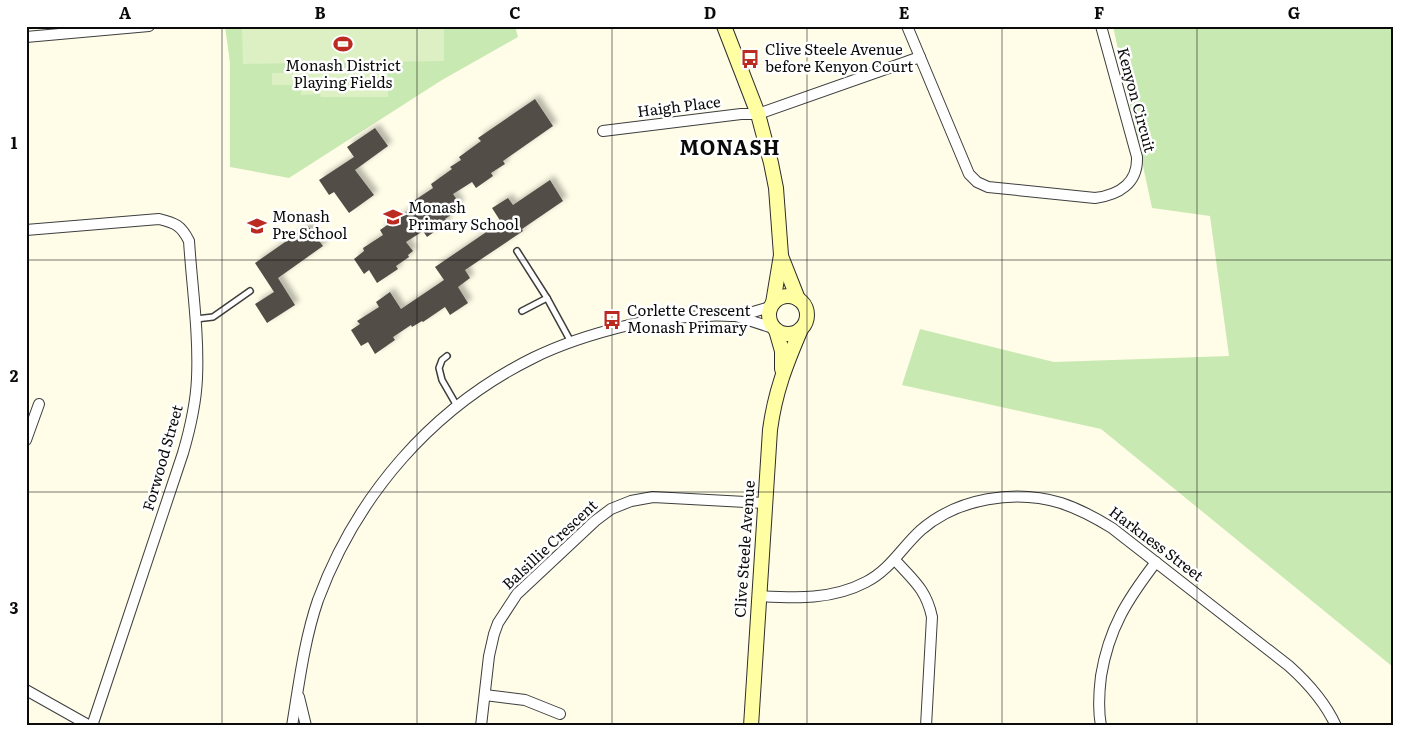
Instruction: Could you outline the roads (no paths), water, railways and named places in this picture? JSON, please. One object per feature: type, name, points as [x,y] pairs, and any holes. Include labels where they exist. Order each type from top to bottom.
[{"type":"street","points":[[26,37],[149,26]]},
{"type":"street","points":[[724,26],[758,114],[776,188],[781,255],[769,320],[774,329]]},
{"type":"street","name":"Kenyon Circuit","points":[[907,26],[963,165],[977,182],[988,187],[1095,198],[1109,196],[1122,190],[1133,177],[1137,163],[1137,157],[1101,26]]},
{"type":"street","points":[[758,114],[920,57]]},
{"type":"street","name":"Haigh Place","points":[[603,131],[741,114],[758,114]]},
{"type":"street","name":"Forwood Street","points":[[26,230],[159,219],[172,222],[184,230],[189,241],[197,379],[193,417],[183,453],[91,726]]},
{"type":"street","points":[[735,316],[774,329],[780,333],[792,334],[801,329],[807,319],[806,307],[798,299],[781,255]]},
{"type":"street","points":[[292,726],[303,659],[313,618],[338,552],[358,516],[383,480],[431,428],[457,406],[497,378],[533,358],[571,342],[631,324],[708,316],[735,316],[772,305],[782,297],[787,296],[798,299]]},
{"type":"street","name":"Clive Steele Avenue","points":[[774,329],[782,351],[782,375]]},
{"type":"street","name":"Clive Steele Avenue","points":[[751,726],[770,424],[782,375],[801,329]]},
{"type":"street","points":[[26,440],[39,404]]},
{"type":"street","name":"Balsillie Crescent","points":[[481,726],[489,656],[494,634],[509,603],[595,521],[611,509],[631,501],[653,497],[765,503]]},
{"type":"street","name":"Harkness Street","points":[[759,596],[820,597],[845,591],[867,582],[895,560],[929,524],[951,510],[964,505],[991,499],[1019,497],[1054,502],[1088,514],[1112,528],[1301,676],[1320,699],[1336,726]]},
{"type":"street","points":[[895,560],[921,588],[929,602],[932,617],[926,726]]},
{"type":"street","points":[[1101,726],[1100,684],[1109,639],[1122,611],[1156,562]]},
{"type":"street","points":[[26,690],[91,726]]},
{"type":"street","points":[[298,691],[306,726]]},
{"type":"street","points":[[485,695],[525,700],[560,714]]},
{"type":"lane","points":[[517,251],[547,298],[571,342]]},
{"type":"lane","points":[[195,319],[213,317],[250,291]]},
{"type":"lane","points":[[522,311],[547,298]]},
{"type":"lane","points":[[447,356],[442,360],[439,368],[442,380],[457,406]]},
{"type":"place","name":"Monash District Playing Fields","points":[[343,44]]},
{"type":"place","name":"Clive Steele Avenue before Kenyon Court","points":[[750,59]]},
{"type":"place","name":"Monash Primary School","points":[[393,217]]},
{"type":"place","name":"Monash Pre School","points":[[257,226]]},
{"type":"place","name":"Corlette Crescent Monash Primary","points":[[612,320]]},
{"type":"district","name":"MONASH","points":[[730,148]]}]
